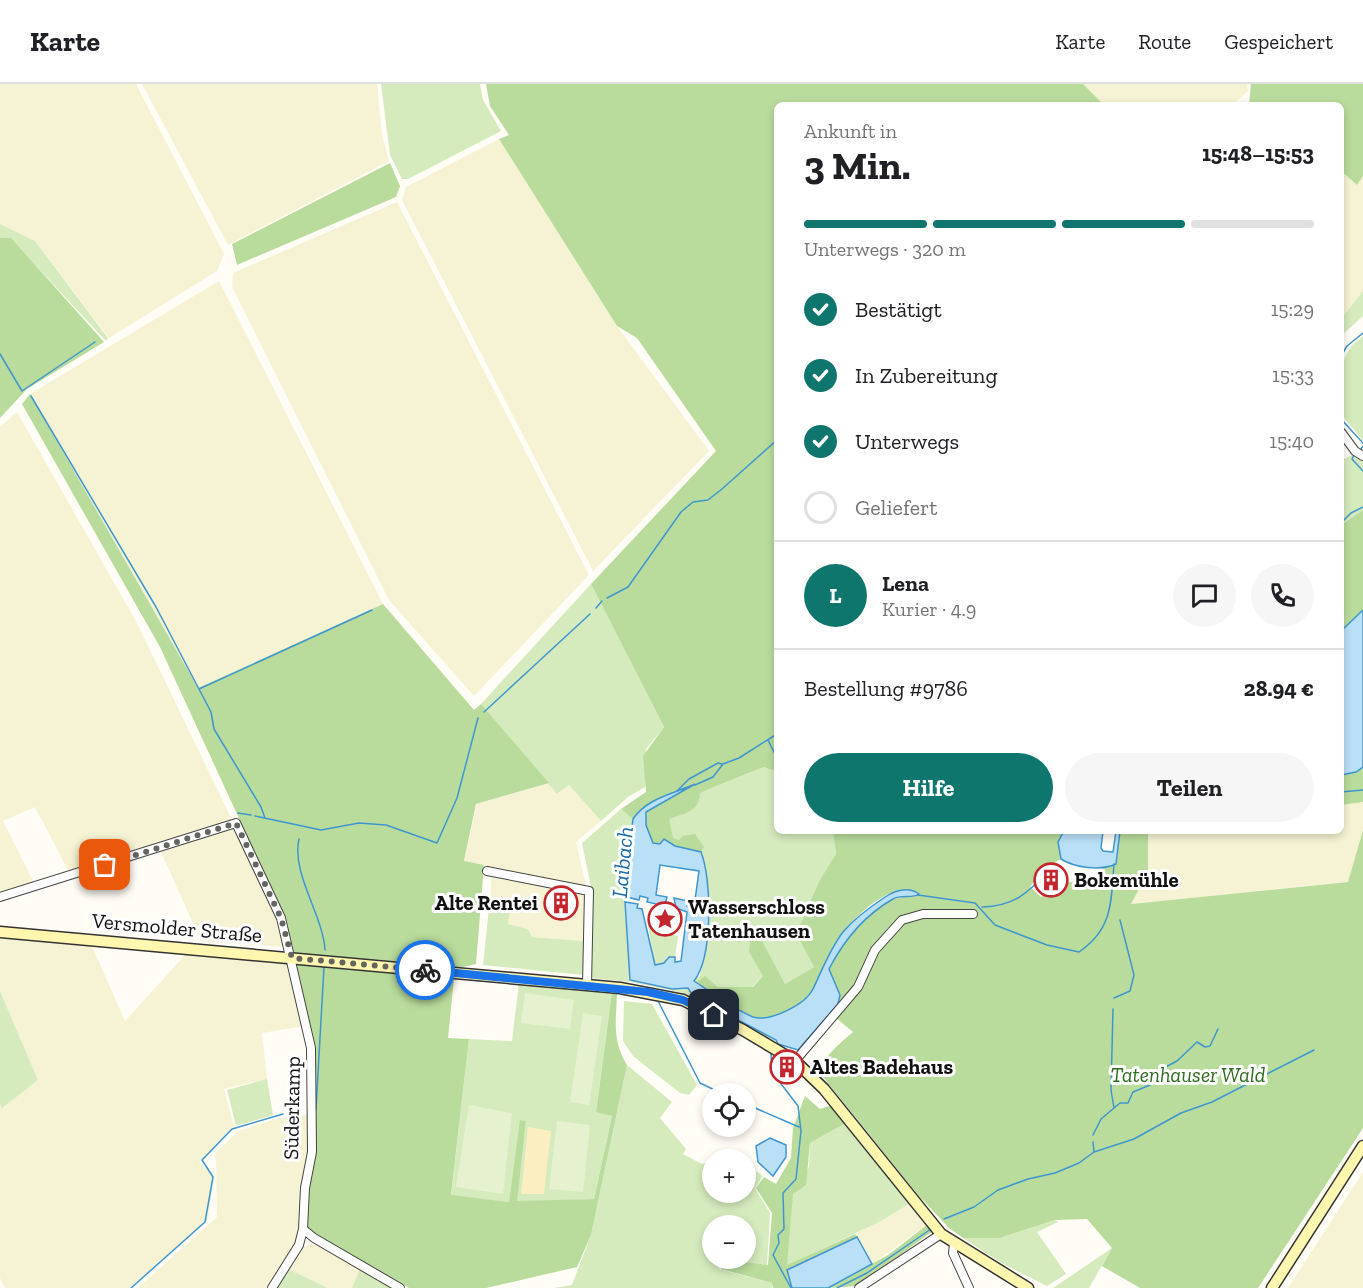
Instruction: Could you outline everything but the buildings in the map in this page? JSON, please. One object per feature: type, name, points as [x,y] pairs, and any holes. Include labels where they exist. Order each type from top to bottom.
[{"type":"main road","name":"Versmolder Straße","points":[[0,932],[587,985],[648,992],[683,1000],[743,1030],[795,1060],[824,1089],[941,1234],[1028,1288]]},
{"type":"main road","points":[[1272,1288],[1363,1146]]},
{"type":"street","points":[[1344,436],[1355,451],[1363,456]]},
{"type":"street","name":"Süderkamp","points":[[0,897],[236,823],[281,918],[311,1048],[312,1152],[305,1188],[303,1229],[299,1245],[272,1288]]},
{"type":"street","points":[[487,871],[589,891],[587,985]]},
{"type":"street","points":[[795,1060],[858,987],[875,950],[902,920],[923,914],[974,914]]},
{"type":"street","points":[[303,1229],[322,1243],[400,1288]]},
{"type":"street","points":[[859,1288],[941,1234]]},
{"type":"street","points":[[299,1245],[322,1243]]},
{"type":"street","points":[[954,1244],[953,1253],[969,1288]]},
{"type":"shaded area","points":[[0,84],[136,84],[224,254],[217,271],[109,338],[35,241],[0,224]]},
{"type":"shaded area","points":[[142,84],[377,84],[382,134],[389,161],[228,245]]},
{"type":"shaded area","points":[[1083,84],[1247,84],[1248,91],[1235,102],[1101,102]]},
{"type":"shaded area","points":[[499,139],[617,326],[709,451],[593,571],[402,200],[406,187]]},
{"type":"shaded area","points":[[1344,174],[1357,185],[1363,176],[1363,291],[1344,315]]},
{"type":"shaded area","points":[[397,202],[589,575],[474,696],[389,600],[232,287],[233,273]]},
{"type":"shaded area","points":[[219,281],[383,604],[198,688],[30,394]]},
{"type":"shaded area","points":[[17,412],[137,623],[233,822],[70,874],[35,807],[3,821],[35,885],[0,895],[0,427]]},
{"type":"shaded area","points":[[549,783],[558,794],[569,785],[601,821],[576,842],[586,885],[584,941],[532,937],[528,929],[508,924],[512,902],[490,899],[492,867],[464,862],[477,804]]},
{"type":"shaded area","points":[[1363,802],[1363,830],[1348,882],[1130,904],[1148,872],[1148,834],[1344,834],[1344,805]]},
{"type":"shaded area","points":[[235,826],[279,918],[286,947],[201,941],[160,850]]},
{"type":"shaded area","points":[[0,938],[92,946],[125,1021],[186,954],[290,962],[305,1026],[262,1033],[267,1079],[224,1089],[234,1126],[199,1162],[214,1176],[208,1220],[129,1288],[5,1288],[0,1278],[0,1104],[2,1107],[38,1080],[0,991]]},
{"type":"shaded area","points":[[311,1114],[299,1238],[268,1288],[138,1288],[217,1217],[216,1153],[238,1131],[275,1119]]},
{"type":"shaded area","points":[[1363,1172],[1363,1288],[1288,1288]]},
{"type":"shaded area","points":[[909,1204],[927,1225],[872,1264],[855,1234]]},
{"type":"shaded area","points":[[321,1245],[360,1269],[352,1288],[328,1288],[288,1269],[299,1248]]},
{"type":"green space","points":[[381,84],[480,84],[483,100],[501,131],[408,179],[402,179],[390,155]]},
{"type":"green space","points":[[486,84],[1083,84],[1101,102],[774,102],[774,771],[764,767],[700,793],[694,808],[669,819],[673,838],[679,840],[682,836],[695,834],[704,847],[701,852],[675,846],[663,840],[660,844],[653,843],[646,825],[646,812],[695,784],[653,801],[633,819],[621,809],[646,792],[643,756],[664,727],[591,584],[716,451],[637,338],[617,326],[499,139],[509,135],[490,106]]},
{"type":"green space","points":[[1251,84],[1363,84],[1363,176],[1357,185],[1344,174],[1344,102],[1249,102]]},
{"type":"green space","points":[[390,163],[400,186],[396,197],[237,265],[232,244]]},
{"type":"green space","points":[[0,224],[35,241],[108,338],[106,341],[11,239],[0,238]]},
{"type":"green space","points":[[0,238],[11,238],[104,342],[27,389],[0,418]]},
{"type":"green space","points":[[1363,291],[1363,316],[1344,333],[1344,315]]},
{"type":"green space","points":[[1363,336],[1363,441],[1344,418],[1344,361],[1352,345]]},
{"type":"green space","points":[[30,394],[198,688],[383,604],[474,710],[481,704],[549,783],[476,804],[464,861],[484,865],[476,964],[455,969],[448,1038],[469,1039],[451,1195],[509,1202],[520,1120],[526,1121],[517,1201],[594,1199],[612,1116],[596,1112],[612,992],[617,994],[617,1039],[627,1065],[591,1235],[577,1267],[486,1288],[409,1288],[320,1239],[306,1226],[307,1187],[315,1153],[313,1048],[296,966],[299,962],[293,952],[284,916],[160,647],[22,404]]},
{"type":"green space","points":[[1353,454],[1363,460],[1363,510],[1344,523],[1344,459]]},
{"type":"green space","points":[[1363,510],[1363,610],[1344,628],[1344,523]]},
{"type":"green space","points":[[591,584],[664,727],[646,749],[645,787],[628,797],[601,821],[569,785],[557,794],[481,704]]},
{"type":"green space","points":[[764,767],[774,771],[774,834],[833,834],[836,854],[796,934],[814,967],[785,984],[749,952],[763,972],[763,976],[752,987],[718,987],[705,977],[694,981],[700,975],[710,919],[705,864],[672,843],[662,802],[709,789]]},
{"type":"green space","points":[[1363,767],[1363,802],[1344,805],[1344,774],[1356,772]]},
{"type":"green space","points":[[621,809],[633,819],[624,889],[630,980],[672,989],[688,988],[777,1042],[683,993],[631,982],[591,978],[591,887],[582,843]]},
{"type":"green space","name":"Tatenhauser Wald","points":[[1363,830],[1363,1128],[1258,1288],[1140,1288],[1102,1266],[1112,1248],[1087,1219],[1055,1220],[1000,1238],[963,1238],[949,1228],[919,1196],[819,1072],[829,1055],[853,1032],[830,1013],[840,995],[829,969],[843,945],[863,921],[886,903],[899,898],[913,897],[908,890],[886,895],[865,909],[847,928],[834,947],[812,991],[801,1002],[779,1015],[763,1018],[748,1015],[696,982],[705,976],[718,987],[753,987],[763,976],[749,952],[751,931],[755,928],[785,984],[814,967],[796,934],[820,880],[836,854],[833,834],[1062,834],[1058,842],[1061,859],[1043,869],[1030,887],[1041,897],[1068,882],[1082,881],[1097,885],[1102,868],[1116,864],[1120,834],[1148,834],[1148,872],[1131,904],[1348,882]]},
{"type":"green space","points":[[490,899],[512,902],[508,924],[528,929],[532,937],[584,941],[584,975],[483,965]]},
{"type":"green space","points":[[666,922],[673,926],[673,935],[678,936],[675,957],[667,957],[665,963],[655,965],[648,926],[653,923]]},
{"type":"green space","points":[[519,982],[612,992],[596,1111],[612,1116],[594,1199],[516,1202],[526,1122],[521,1120],[509,1202],[451,1196],[469,1039],[512,1041]]},
{"type":"green space","points":[[0,991],[38,1080],[2,1108],[0,1104]]},
{"type":"green space","points":[[525,993],[574,1000],[570,1029],[521,1023]]},
{"type":"green space","points":[[624,1001],[652,1004],[697,1085],[689,1095],[680,1093],[633,1056],[623,1041]]},
{"type":"green space","points":[[583,1013],[602,1016],[589,1105],[570,1102]]},
{"type":"green space","points":[[627,1065],[672,1102],[660,1118],[686,1149],[683,1154],[702,1164],[702,1203],[756,1203],[756,1190],[770,1213],[767,1265],[756,1263],[756,1215],[702,1215],[702,1269],[719,1269],[772,1283],[772,1288],[554,1288],[572,1285],[591,1235]]},
{"type":"green space","points":[[267,1079],[273,1115],[236,1126],[227,1090]]},
{"type":"green space","points":[[805,1096],[820,1109],[832,1105],[846,1123],[810,1143],[806,1185],[793,1194],[787,1265],[855,1234],[857,1237],[787,1270],[792,1288],[773,1288],[772,1283],[721,1269],[756,1269],[756,1263],[768,1265],[772,1213],[756,1188],[764,1177],[776,1184],[791,1158],[793,1128]]},
{"type":"green space","points":[[469,1105],[512,1113],[503,1194],[456,1187]]},
{"type":"green space","points":[[557,1121],[590,1125],[583,1192],[549,1189]]},
{"type":"green space","points":[[846,1123],[909,1204],[879,1222],[786,1266],[792,1194],[809,1167],[810,1143]]},
{"type":"green space","points":[[756,1171],[763,1176],[756,1186]]},
{"type":"green space","points":[[1055,1220],[1058,1222],[1037,1232],[1066,1274],[1047,1286],[1003,1264],[963,1238],[1000,1238]]},
{"type":"green space","points":[[927,1225],[933,1231],[857,1286],[828,1288],[888,1255]]},
{"type":"green space","points":[[1112,1248],[1089,1288],[1053,1288]]},
{"type":"green space","points":[[288,1269],[328,1288],[275,1288]]},
{"type":"green space","points":[[360,1269],[397,1288],[352,1288]]},
{"type":"sand","points":[[528,1127],[551,1131],[544,1194],[521,1194]]},
{"type":"water","points":[[1363,610],[1363,767],[1356,772],[1344,774],[1344,628]]},
{"type":"water","points":[[695,784],[646,812],[646,825],[653,843],[660,844],[664,839],[675,846],[701,852],[707,881],[709,918],[705,955],[694,981],[746,1014],[760,1018],[777,1015],[803,1001],[813,989],[838,939],[858,917],[893,892],[911,890],[919,894],[896,898],[882,906],[864,921],[841,948],[829,969],[840,995],[838,1004],[798,1050],[778,1044],[776,1040],[693,996],[688,988],[672,989],[630,980],[625,902],[638,904],[637,908],[642,909],[655,965],[664,963],[669,957],[675,957],[675,962],[681,961],[687,912],[676,908],[674,898],[688,901],[687,906],[694,907],[699,871],[660,865],[656,895],[667,897],[661,905],[647,902],[648,898],[640,896],[639,900],[627,897],[624,889],[633,819],[653,801]]},
{"type":"water","points":[[1062,834],[1103,834],[1101,848],[1103,851],[1113,852],[1116,834],[1120,834],[1116,864],[1103,867],[1088,868],[1073,865],[1061,859],[1058,842]]},
{"type":"water","points":[[770,1138],[786,1145],[786,1157],[773,1176],[758,1162],[756,1146]]},
{"type":"water","points":[[857,1237],[872,1264],[828,1288],[792,1288],[787,1270]]},
{"type":"waterway","name":"Laibach","points":[[1344,351],[1363,333]]},
{"type":"waterway","points":[[0,354],[22,391],[95,342]]},
{"type":"waterway","points":[[31,396],[156,607],[211,712],[214,729],[261,807],[265,818]]},
{"type":"waterway","name":"Laibach","points":[[1344,422],[1363,443]]},
{"type":"waterway","points":[[607,598],[628,587],[681,512],[693,502],[708,500],[774,443]]},
{"type":"waterway","name":"Laibach","points":[[1354,455],[1352,459],[1363,471]]},
{"type":"waterway","name":"Laibach","points":[[1344,520],[1351,513],[1363,507]]},
{"type":"waterway","points":[[596,608],[602,601]]},
{"type":"waterway","points":[[199,689],[372,610]]},
{"type":"waterway","points":[[484,712],[590,614]]},
{"type":"waterway","points":[[255,816],[321,830],[359,823],[386,825],[437,843],[457,798],[478,718]]},
{"type":"waterway","name":"Laibach","points":[[695,785],[713,777],[723,764],[739,758],[774,736]]},
{"type":"waterway","points":[[768,740],[774,752]]},
{"type":"waterway","name":"Laibach","points":[[677,791],[689,779],[718,763],[722,764]]},
{"type":"waterway","name":"Laibach","points":[[1344,792],[1363,790]]},
{"type":"waterway","points":[[238,813],[251,815]]},
{"type":"waterway","points":[[299,839],[299,866],[319,923],[325,950]]},
{"type":"waterway","name":"Laibach","points":[[918,895],[975,903],[995,925],[1047,945],[1079,952],[1098,934],[1108,914],[1114,864]]},
{"type":"waterway","points":[[982,907],[1013,901],[1051,869]]},
{"type":"waterway","points":[[1114,998],[1130,991],[1134,975],[1120,920]]},
{"type":"waterway","points":[[316,1109],[324,967]]},
{"type":"waterway","name":"Laibach","points":[[658,1001],[702,1084]]},
{"type":"waterway","points":[[1093,1135],[1101,1119],[1114,1108],[1111,1090],[1113,1009]]},
{"type":"waterway","points":[[1114,1108],[1120,1103],[1128,1103],[1133,1092],[1150,1085],[1158,1071],[1177,1061],[1197,1042],[1205,1047],[1210,1046],[1218,1029]]},
{"type":"waterway","points":[[1094,1152],[1134,1139],[1181,1113],[1212,1102],[1314,1050]]},
{"type":"waterway","name":"Laibach","points":[[771,1054],[772,1072],[798,1106],[801,1131],[796,1179],[783,1193],[784,1229],[778,1235],[779,1243],[773,1255],[791,1288]]},
{"type":"waterway","name":"Laibach","points":[[756,1108],[799,1127]]},
{"type":"waterway","points":[[131,1288],[205,1222],[213,1177],[202,1160],[232,1129],[283,1114]]},
{"type":"waterway","points":[[944,1219],[974,1207],[998,1190],[1028,1179],[1055,1173],[1079,1163],[1094,1152],[1093,1142]]},
{"type":"waterway","points":[[837,1288],[867,1273],[931,1229]]},
{"type":"way so far","points":[[105,865],[236,823],[281,918],[292,958],[425,970]]},
{"type":"place","name":"Bokemühle","points":[[1051,880]]},
{"type":"place","name":"Alte Rentei","points":[[561,903]]},
{"type":"place","name":"Wasserschloss Tatenhausen","points":[[665,919]]},
{"type":"place","name":"Altes Badehaus","points":[[787,1067]]},
{"type":"route","points":[[425,970],[648,992],[683,1000],[714,1015]]}]
